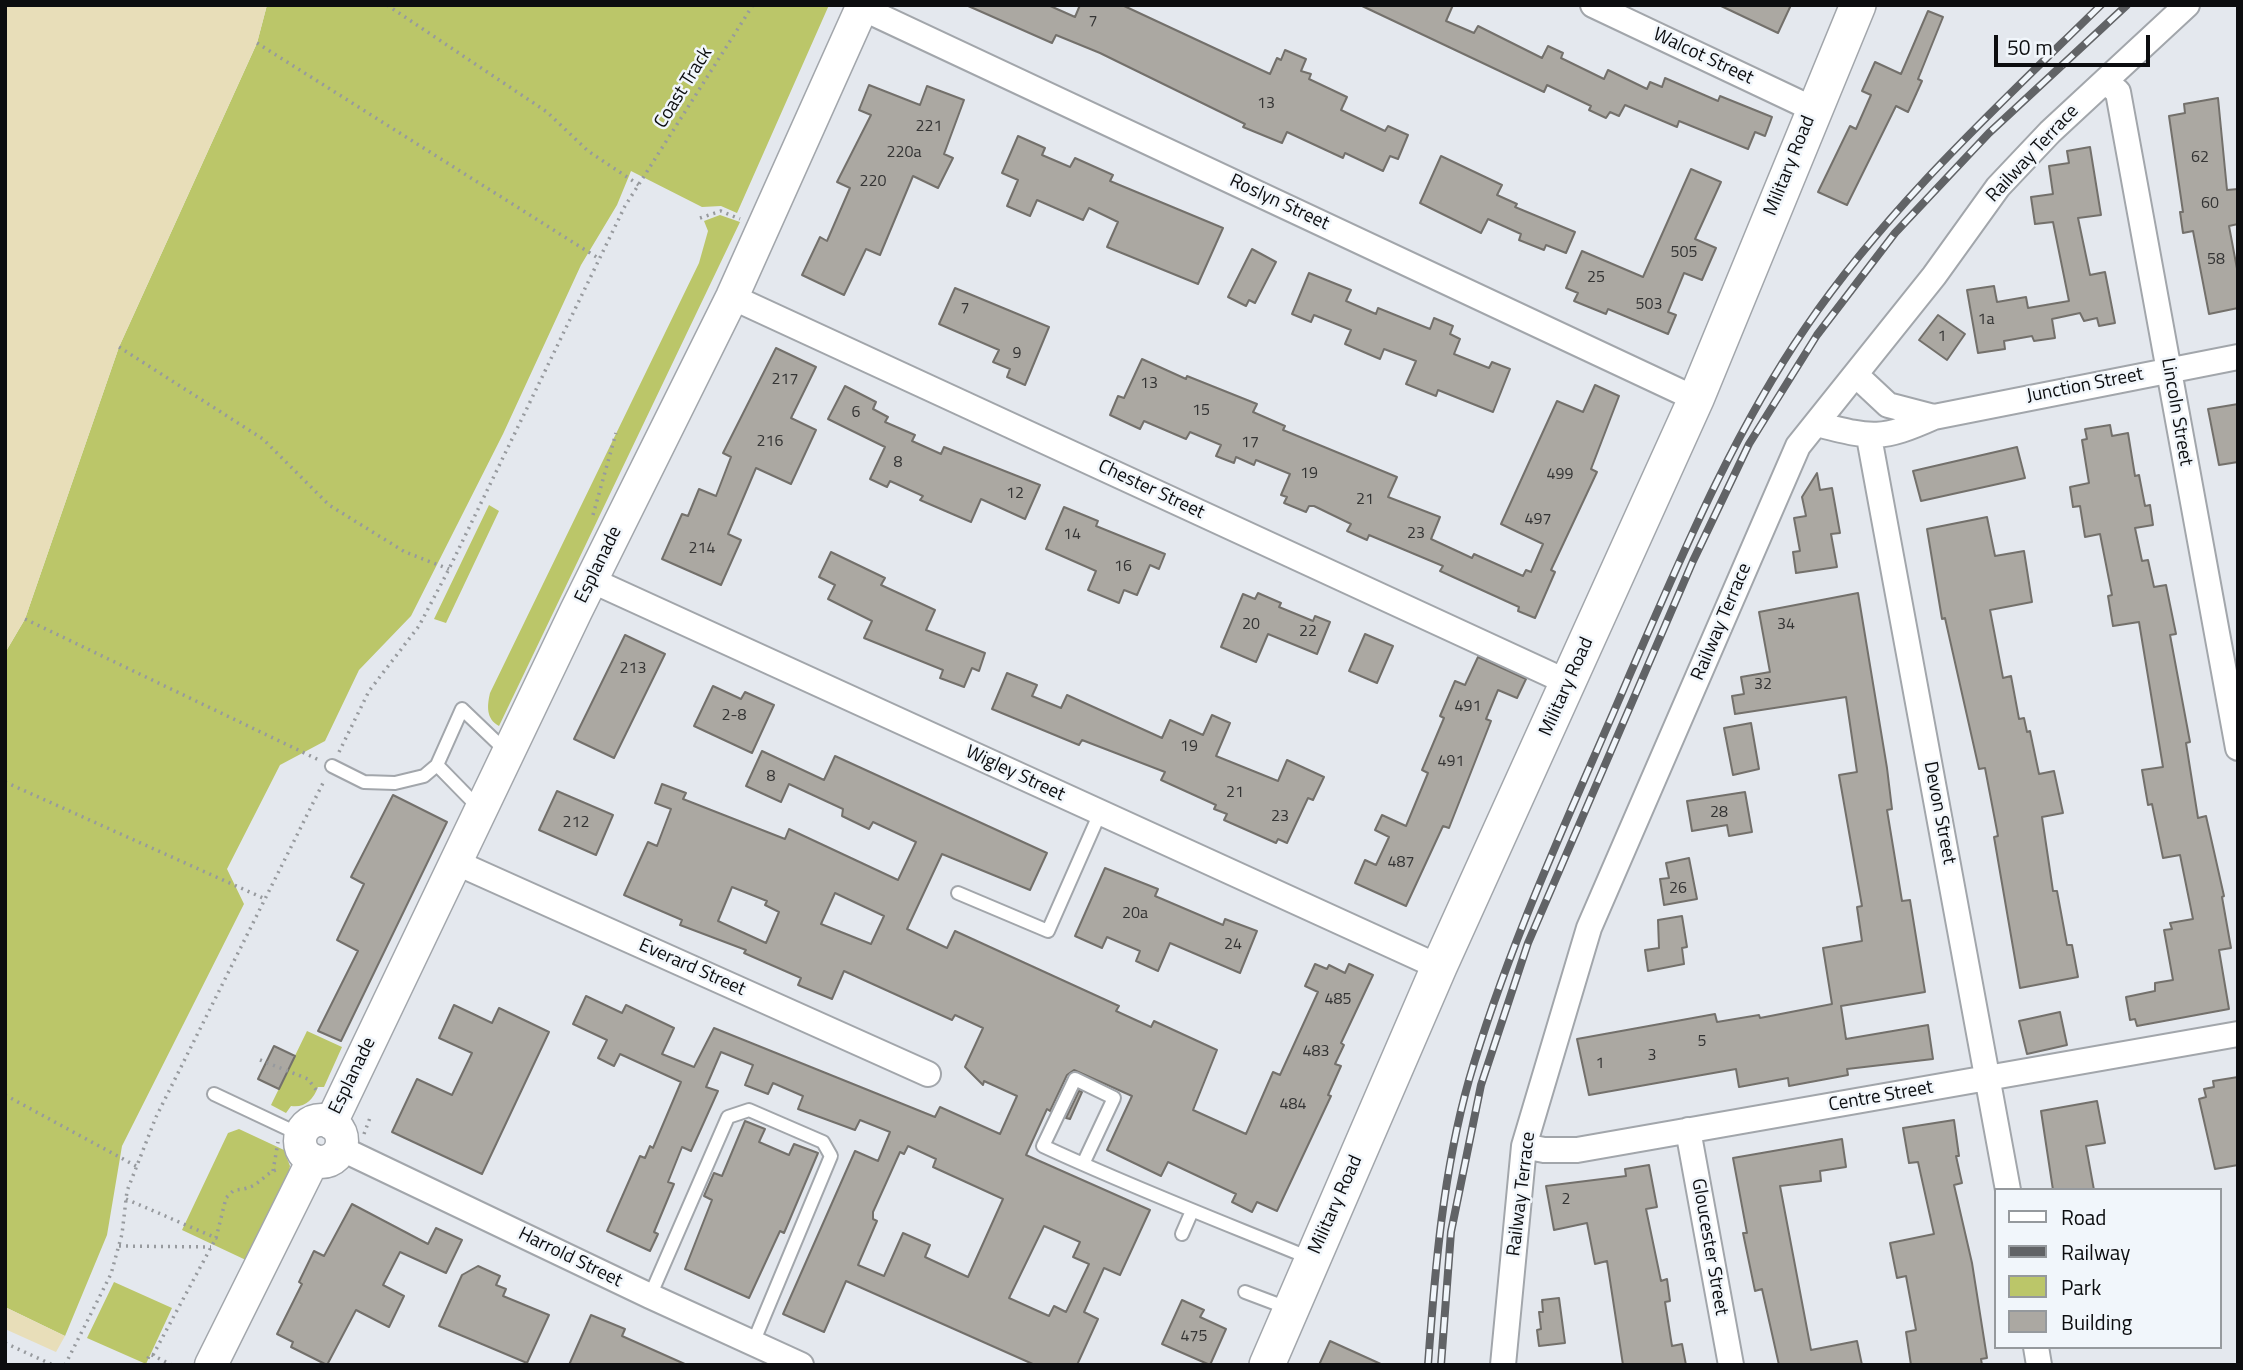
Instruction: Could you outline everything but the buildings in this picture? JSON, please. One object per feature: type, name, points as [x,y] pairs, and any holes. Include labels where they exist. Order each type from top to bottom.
[{"type":"main road","name":"Military Road","points":[[1267,1365],[1439,967],[1696,399],[1858,5]]},
{"type":"street","name":"Walcot Street","points":[[1592,5],[1813,109]]},
{"type":"street","name":"Railway Terrace","points":[[1503,1365],[1524,1146],[1589,928],[1798,446],[1857,376],[1998,187],[2050,132],[2187,5]]},
{"type":"street","name":"Esplanade","points":[[211,1365],[317,1139],[482,810],[591,580],[732,297],[862,6]]},
{"type":"street","name":"Roslyn Street","points":[[862,6],[1696,399]]},
{"type":"street","name":"Lincoln Street","points":[[2105,81],[2118,92],[2238,748]]},
{"type":"street","name":"Chester Street","points":[[732,297],[1569,683]]},
{"type":"street","name":"Junction Street","points":[[1816,424],[1869,437],[1902,431],[1934,417],[2238,357]]},
{"type":"street","name":"Junction Street","points":[[1857,376],[1888,405],[1934,417]]},
{"type":"street","name":"Devon Street","points":[[1869,437],[2008,1188]]},
{"type":"street","name":"Wigley Street","points":[[591,580],[1439,967]]},
{"type":"street","name":"Everard Street","points":[[455,862],[928,1074]]},
{"type":"street","name":"Centre Street","points":[[1524,1146],[1544,1150],[1577,1150],[2238,1034]]},
{"type":"street","name":"Gloucester Street","points":[[1688,1130],[1731,1365]]},
{"type":"street","name":"Harrold Street","points":[[317,1139],[801,1365]]},
{"type":"lane","points":[[332,766],[364,782],[395,783],[424,776],[437,765],[462,709],[508,753]]},
{"type":"lane","points":[[437,765],[482,810]]},
{"type":"lane","points":[[958,893],[1048,931],[1100,813]]},
{"type":"lane","points":[[1083,1164],[1114,1098],[1074,1079],[1043,1146],[1083,1164],[1192,1211],[1312,1259]]},
{"type":"lane","points":[[214,1094],[317,1139]]},
{"type":"lane","points":[[650,1296],[727,1116],[749,1110],[823,1142],[831,1156],[753,1343]]},
{"type":"lane","points":[[1182,1234],[1192,1211]]},
{"type":"lane","points":[[1245,1292],[1291,1310]]},
{"type":"path","name":"Coast Track","points":[[387,5],[547,112],[588,151],[639,185],[753,5]]},
{"type":"path","points":[[257,43],[599,258]]},
{"type":"path","points":[[699,218],[721,211],[733,216]]},
{"type":"path","points":[[119,347],[263,439],[328,505],[405,552],[449,569]]},
{"type":"path","points":[[590,524],[616,433]]},
{"type":"path","points":[[25,619],[332,766]]},
{"type":"path","points":[[5,782],[263,898]]},
{"type":"path","points":[[260,1060],[308,1079],[317,1139]]},
{"type":"path","points":[[5,1095],[137,1166]]},
{"type":"path","points":[[145,1365],[150,1354],[153,1355],[216,1238],[226,1198],[234,1190],[250,1189],[260,1184],[273,1171],[317,1139],[371,1115]]},
{"type":"path","points":[[273,1171],[280,1170],[317,1139]]},
{"type":"path","points":[[126,1199],[216,1238]]},
{"type":"path","points":[[118,1246],[211,1247]]},
{"type":"path","points":[[5,1343],[53,1365]]},
{"type":"path","points":[[153,1355],[172,1365]]},
{"type":"green space","points":[[267,5],[829,5],[737,213],[721,206],[702,207],[631,171],[617,205],[581,265],[503,434],[411,616],[359,670],[325,741],[280,765],[227,869],[244,904],[122,1146],[107,1235],[65,1336],[5,1307],[5,653],[25,619],[119,347],[257,43]]},
{"type":"green space","points":[[720,215],[740,222],[499,726],[488,712],[490,693],[699,263],[708,231],[704,221]]},
{"type":"green space","points":[[489,505],[499,511],[446,623],[434,619]]},
{"type":"green space","points":[[307,1031],[342,1047],[324,1087],[318,1087],[308,1102],[291,1106],[286,1113],[271,1105]]},
{"type":"green space","points":[[239,1129],[284,1150],[290,1166],[286,1186],[248,1261],[182,1230],[228,1133]]},
{"type":"green space","points":[[114,1282],[172,1308],[146,1364],[87,1338]]},
{"type":"sand","points":[[5,5],[267,5],[257,43],[119,347],[25,619],[5,653]]},
{"type":"sand","points":[[5,1307],[65,1336],[56,1352],[5,1329]]},
{"type":"railway","points":[[1428,1365],[1446,1185],[1460,1115],[1485,1029],[1542,878],[1708,499],[1779,369],[1806,327],[1872,240],[1945,159],[2101,5]]},
{"type":"railway","points":[[1441,1365],[1451,1232],[1481,1085],[1528,943],[1693,561],[1749,444],[1817,335],[1895,233],[1989,133],[2127,5]]}]
